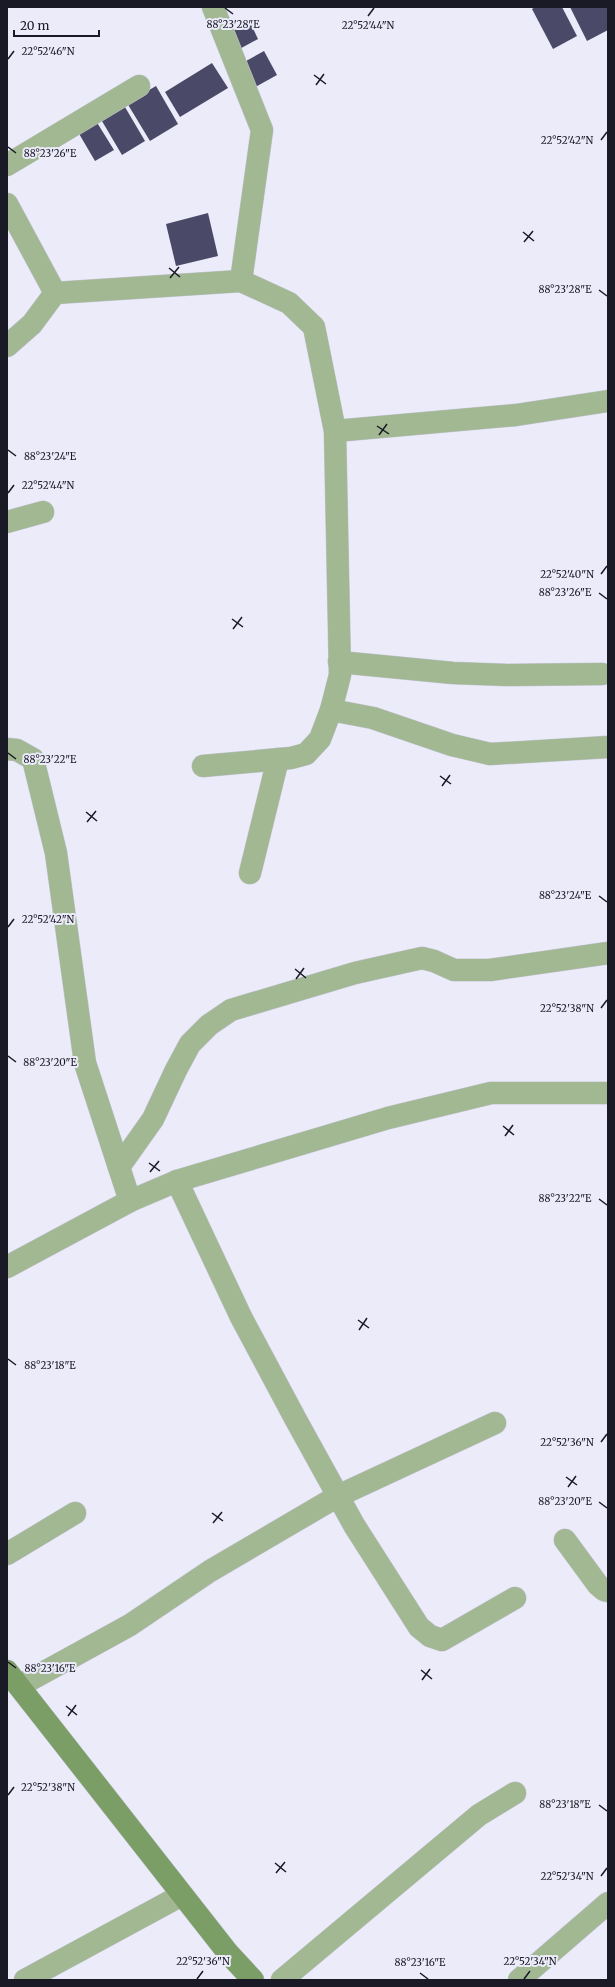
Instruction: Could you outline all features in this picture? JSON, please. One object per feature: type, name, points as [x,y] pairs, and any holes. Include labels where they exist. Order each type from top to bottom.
[{"type":"street","points":[[213,7],[262,130],[241,281]]},
{"type":"street","points":[[7,165],[139,86]]},
{"type":"street","points":[[7,204],[55,293]]},
{"type":"street","points":[[7,346],[32,324],[55,293],[241,281],[289,303],[314,327],[335,431],[340,675],[331,710],[320,739],[306,754],[278,759],[203,766]]},
{"type":"street","points":[[335,431],[516,415],[608,401]]},
{"type":"street","points":[[7,522],[42,512]]},
{"type":"street","points":[[340,662],[461,673],[507,675],[602,674]]},
{"type":"street","points":[[331,710],[373,718],[452,745],[490,754],[608,748]]},
{"type":"street","points":[[7,749],[17,750],[33,759],[56,853],[85,1063],[130,1201]]},
{"type":"street","points":[[250,873],[278,759]]},
{"type":"street","points":[[119,1167],[153,1119],[190,1044],[209,1025],[231,1010],[355,973],[422,958],[434,961],[454,970],[490,970],[608,953]]},
{"type":"street","points":[[7,1267],[130,1201],[177,1181],[388,1118],[490,1093],[608,1093]]},
{"type":"street","points":[[177,1181],[240,1317],[354,1525],[419,1627],[430,1636],[442,1640],[515,1598]]},
{"type":"street","points":[[253,1980],[228,1953],[182,1896],[13,1679],[130,1625],[210,1570],[338,1496],[495,1423]]},
{"type":"street","points":[[7,1554],[75,1513]]},
{"type":"street","points":[[565,1540],[598,1585],[604,1590],[608,1591]]},
{"type":"street","points":[[282,1980],[478,1816],[515,1793]]},
{"type":"street","points":[[25,1980],[182,1896]]},
{"type":"street","points":[[519,1980],[608,1903]]},
{"type":"building","points":[[535,7],[562,7],[577,36],[553,49],[532,9]]},
{"type":"building","points":[[570,7],[608,7],[608,30],[587,41]]},
{"type":"building","points":[[250,22],[258,39],[234,52],[225,35]]},
{"type":"building","points":[[264,51],[277,75],[250,90],[237,66]]},
{"type":"building","points":[[212,63],[228,88],[180,117],[165,92]]},
{"type":"building","points":[[156,86],[178,124],[150,141],[127,103]]},
{"type":"building","points":[[122,102],[145,141],[122,155],[99,116]]},
{"type":"building","points":[[96,121],[114,150],[95,161],[78,132]]},
{"type":"building","points":[[208,213],[218,256],[176,266],[166,224]]}]
